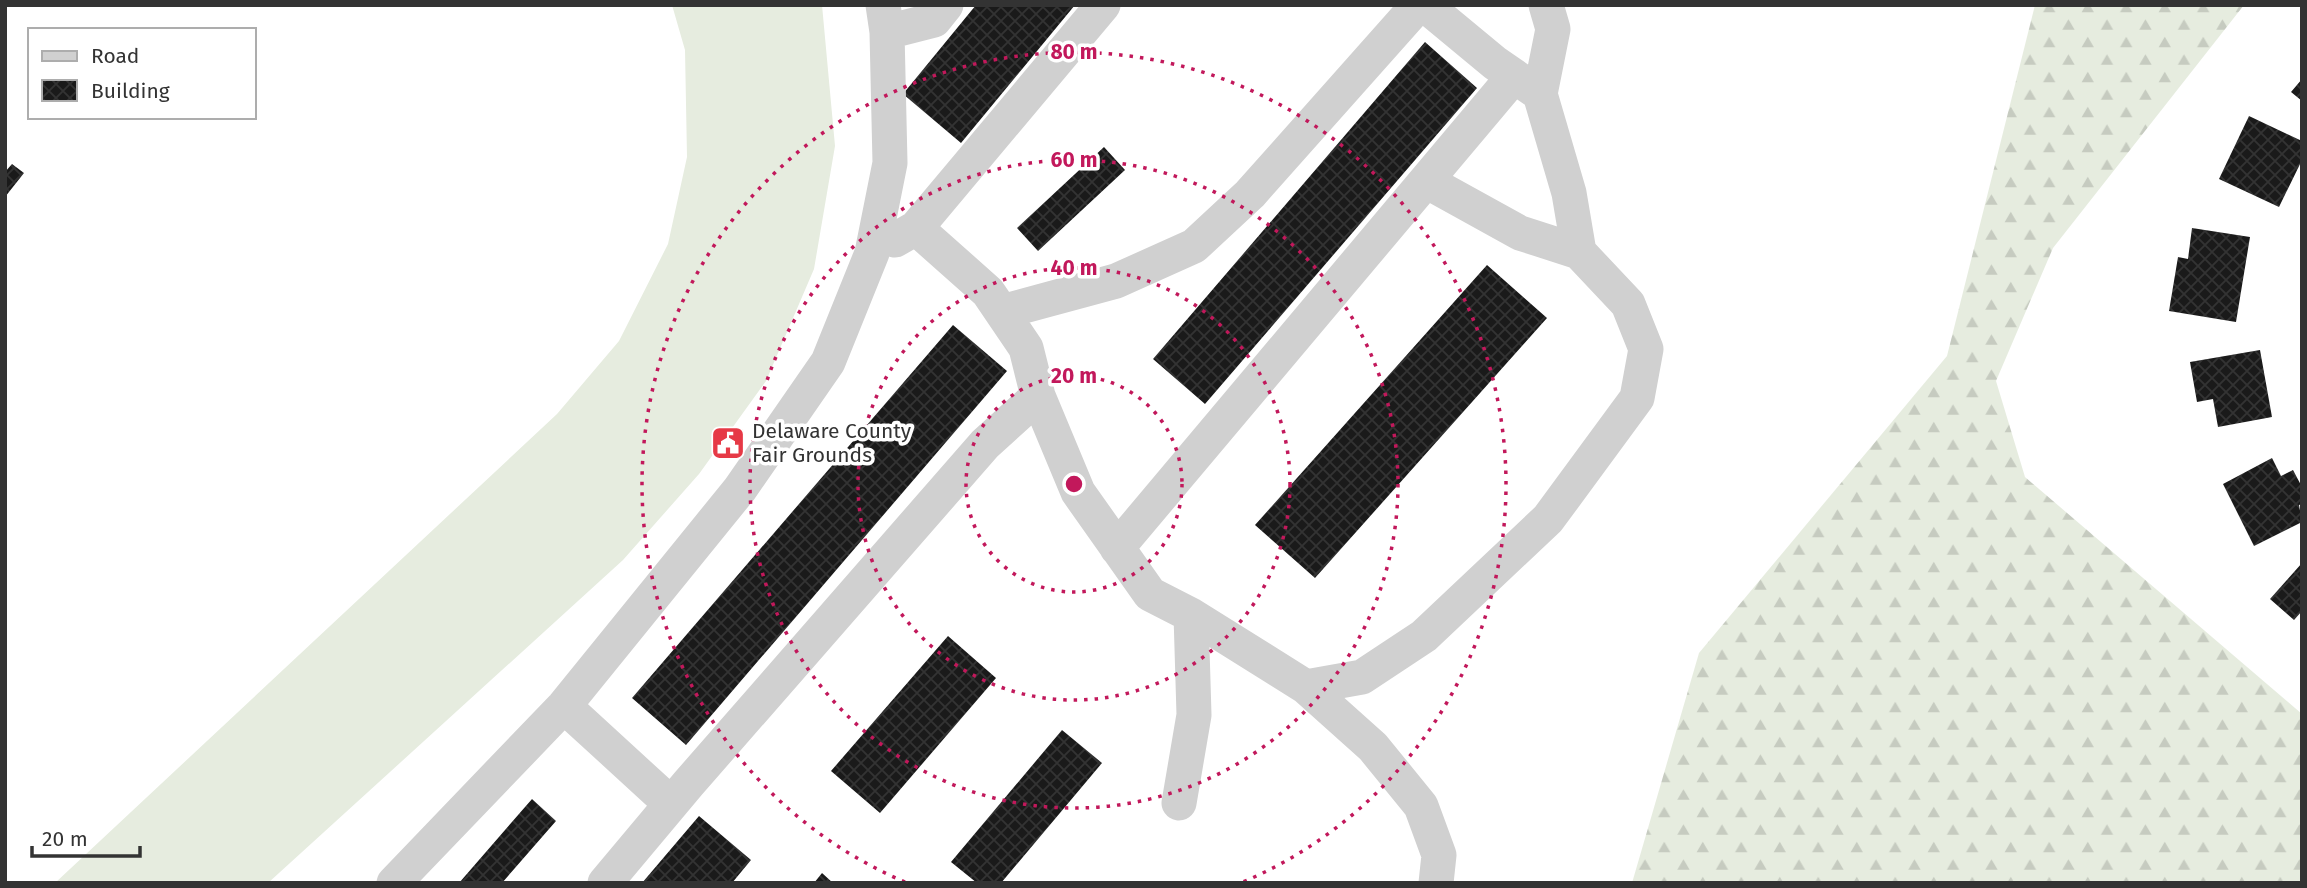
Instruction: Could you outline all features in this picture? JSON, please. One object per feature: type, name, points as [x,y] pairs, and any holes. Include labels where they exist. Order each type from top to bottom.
[{"type":"lane","points":[[394,883],[564,706],[740,489],[828,362],[872,253],[890,163],[885,19],[934,20],[946,5]]},
{"type":"lane","points":[[872,253],[916,228],[1103,5]]},
{"type":"lane","points":[[1002,312],[1116,281],[1194,246],[1250,194],[1418,5]]},
{"type":"lane","points":[[1425,5],[1495,63],[1527,85],[1569,193],[1579,252]]},
{"type":"lane","points":[[1117,548],[1426,181],[1527,85],[1553,29],[1546,5]]},
{"type":"lane","points":[[1306,687],[1362,677],[1424,636],[1548,519],[1637,398],[1646,349],[1633,315],[1628,304],[1579,252],[1520,233],[1426,181]]},
{"type":"lane","points":[[916,228],[988,292],[1026,348],[1038,396],[1078,492],[1150,594],[1191,615],[1306,687],[1373,747],[1421,806],[1439,855],[1436,883]]},
{"type":"lane","points":[[605,883],[985,444],[1038,396]]},
{"type":"lane","points":[[1179,803],[1194,715],[1191,615]]},
{"type":"lane","points":[[564,706],[671,804]]},
{"type":"green space","points":[[672,5],[822,5],[835,146],[814,269],[766,381],[699,474],[623,560],[268,883],[55,883],[557,414],[619,341],[668,244],[687,157],[685,50]]},
{"type":"green space","points":[[2035,5],[2244,5],[2053,248],[1996,381],[2025,477],[2302,714],[2302,883],[1632,883],[1699,653],[1947,356]]},
{"type":"building","points":[[976,5],[1075,5],[961,143],[903,94]]},
{"type":"building","points":[[1425,42],[1477,88],[1205,404],[1153,359]]},
{"type":"building","points":[[2302,79],[2302,101],[2291,92]]},
{"type":"building","points":[[2249,116],[2302,141],[2302,160],[2279,207],[2219,179]]},
{"type":"building","points":[[1104,147],[1125,170],[1038,251],[1017,228]]},
{"type":"building","points":[[12,164],[24,173],[5,197],[5,172]]},
{"type":"building","points":[[2192,228],[2250,237],[2236,322],[2169,311],[2178,257],[2188,259]]},
{"type":"building","points":[[1487,265],[1547,318],[1315,578],[1255,525]]},
{"type":"building","points":[[953,325],[1007,371],[686,745],[632,698]]},
{"type":"building","points":[[2260,350],[2272,417],[2218,427],[2213,399],[2197,402],[2190,362]]},
{"type":"building","points":[[2272,458],[2281,476],[2293,470],[2302,487],[2302,504],[2299,505],[2302,522],[2254,546],[2223,484]]},
{"type":"building","points":[[2302,563],[2302,611],[2294,620],[2270,599]]},
{"type":"building","points":[[948,636],[996,678],[880,813],[831,771]]},
{"type":"building","points":[[1062,730],[1102,763],[1001,883],[977,883],[951,862]]},
{"type":"building","points":[[532,799],[556,821],[502,883],[459,883]]},
{"type":"building","points":[[699,816],[751,860],[732,883],[642,883]]},
{"type":"building","points":[[822,873],[833,883],[814,883]]},
{"type":"place","name":"Delaware County Fair Grounds","points":[[728,443]]}]
